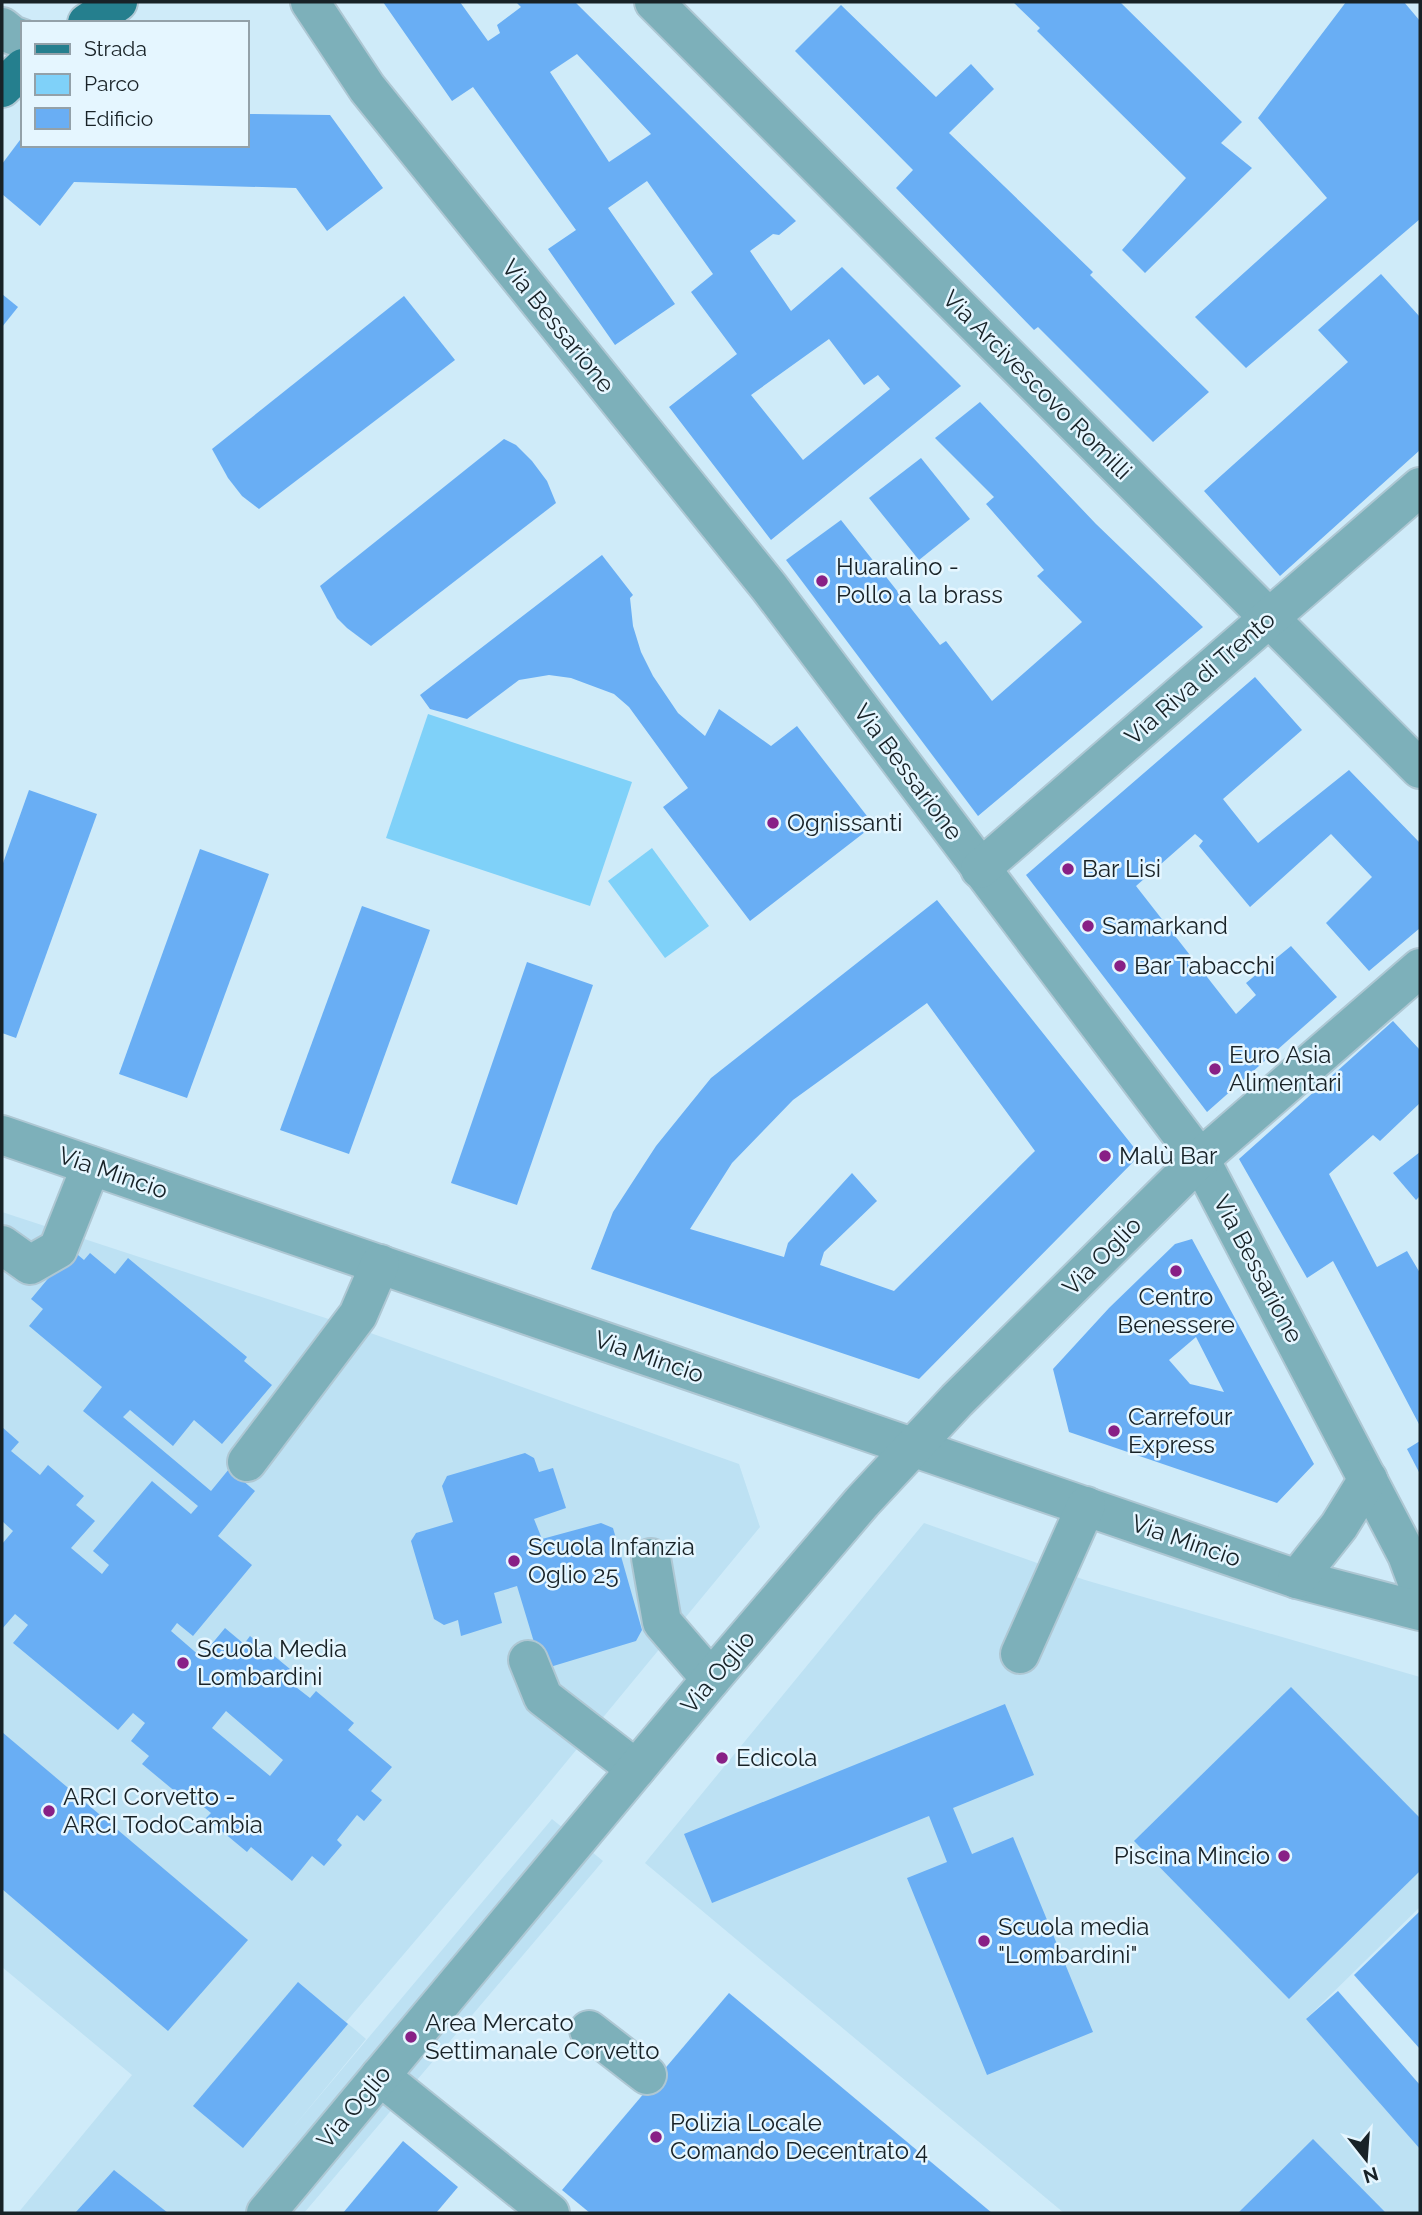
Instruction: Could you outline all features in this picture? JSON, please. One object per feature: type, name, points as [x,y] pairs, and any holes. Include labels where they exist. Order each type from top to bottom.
[{"type":"main road","points":[[90,21],[118,2]]},
{"type":"main road","points":[[2,88],[21,70]]},
{"type":"street","name":"Via Arcivescovo Romilli","points":[[654,2],[1420,769]]},
{"type":"street","name":"Via Bessarione","points":[[312,4],[367,88],[769,587],[1200,1159],[1407,1555],[1420,1590]]},
{"type":"street","points":[[2,27],[21,38]]},
{"type":"street","name":"Via Riva di Trento","points":[[980,869],[1420,487]]},
{"type":"street","name":"Via Oglio","points":[[266,2213],[862,1502],[957,1401],[1200,1159],[1420,968]]},
{"type":"street","name":"Via Mincio","points":[[2,1135],[1297,1579],[1420,1611]]},
{"type":"street","points":[[2,1245],[30,1265],[58,1249],[91,1166]]},
{"type":"street","points":[[247,1462],[358,1315],[380,1264]]},
{"type":"street","points":[[1297,1579],[1339,1526],[1368,1479]]},
{"type":"street","points":[[1020,1654],[1086,1506]]},
{"type":"street","points":[[651,1558],[662,1622],[711,1679]]},
{"type":"street","points":[[528,1660],[543,1697],[636,1769]]},
{"type":"street","points":[[589,2031],[647,2075]]},
{"type":"street","points":[[380,2076],[551,2213]]},
{"type":"shaded area","points":[[2,1212],[362,1330],[739,1464],[760,1527],[530,1806],[346,2022],[366,2039],[291,2130],[552,1819],[603,1861],[304,2213],[18,2213],[132,2075],[2,1967]]},
{"type":"shaded area","name":"Scuola media \"Lombardini\"","points":[[924,1523],[1085,1580],[1420,1677],[1420,1907],[1306,2019],[1420,2149],[1420,2213],[1064,2213],[645,1863]]},
{"type":"green space","points":[[428,714],[632,782],[590,906],[386,838]]},
{"type":"green space","points":[[652,848],[709,926],[665,958],[608,881]]},
{"type":"building","points":[[383,2],[460,2],[488,41],[500,33],[497,25],[521,7],[516,2],[575,2],[796,221],[779,235],[773,234],[750,251],[791,311],[842,267],[961,386],[771,540],[669,407],[737,354],[691,292],[713,274],[647,181],[608,208],[675,304],[615,345],[548,249],[576,230],[473,87],[452,101]],"holes":[[[577,54],[651,134],[609,162],[550,72]],[[829,339],[864,385],[878,375],[890,389],[803,460],[751,395]]]},
{"type":"building","points":[[1013,2],[1120,2],[1242,122],[1221,143],[1252,168],[1145,273],[1122,250],[1186,178],[1037,31],[1040,28]]},
{"type":"building","points":[[1346,2],[1404,2],[1420,21],[1420,219],[1246,368],[1195,317],[1327,198],[1258,118]]},
{"type":"building","points":[[841,5],[936,97],[971,64],[994,89],[949,133],[1093,272],[1090,275],[1209,392],[1153,442],[1038,327],[1034,330],[896,188],[913,170],[795,51]]},
{"type":"building","points":[[248,114],[330,115],[383,188],[327,231],[296,188],[74,182],[40,226],[2,194],[2,164],[21,139],[21,147],[248,147]]},
{"type":"building","points":[[1381,274],[1420,317],[1420,450],[1280,576],[1204,491],[1348,362],[1318,330]]},
{"type":"building","points":[[2,294],[18,307],[2,327]]},
{"type":"building","points":[[404,296],[455,360],[259,509],[242,496],[228,478],[212,449]]},
{"type":"building","points":[[980,402],[1096,524],[1203,627],[978,816],[786,560],[841,520],[940,645],[946,641],[992,701],[1082,622],[1037,576],[1044,570],[986,504],[994,497],[935,438]]},
{"type":"building","points":[[504,439],[516,445],[532,461],[547,481],[556,503],[371,646],[337,618],[320,586]]},
{"type":"building","points":[[921,458],[970,519],[919,560],[869,498]]},
{"type":"building","points":[[602,555],[633,595],[630,598],[633,626],[641,652],[653,676],[678,713],[705,736],[719,709],[771,746],[797,726],[874,825],[750,921],[663,807],[688,788],[629,707],[614,694],[571,678],[549,675],[519,680],[467,719],[430,709],[420,695]]},
{"type":"building","points":[[1255,677],[1302,730],[1223,799],[1258,843],[1349,770],[1420,843],[1420,928],[1369,971],[1326,923],[1372,877],[1331,834],[1250,907],[1199,846],[1203,841],[1195,834],[1136,886],[1236,1014],[1256,995],[1246,983],[1291,946],[1337,997],[1207,1112],[1026,875]]},
{"type":"building","points":[[29,790],[97,814],[16,1038],[2,1033],[2,866]]},
{"type":"building","points":[[200,849],[269,874],[187,1098],[119,1074]]},
{"type":"building","points":[[937,900],[1140,1155],[919,1379],[591,1269],[613,1212],[656,1146],[711,1078]],"holes":[[[927,1003],[1035,1151],[894,1291],[820,1265],[824,1252],[877,1201],[852,1173],[788,1243],[784,1257],[690,1229],[732,1163],[793,1100]]]},
{"type":"building","points":[[362,906],[430,930],[349,1154],[280,1130]]},
{"type":"building","points":[[527,962],[593,985],[517,1205],[451,1183]]},
{"type":"building","points":[[1393,1021],[1420,1050],[1420,1103],[1380,1141],[1373,1135],[1329,1174],[1377,1267],[1407,1251],[1420,1273],[1420,1426],[1333,1261],[1307,1278],[1239,1159]]},
{"type":"building","points":[[1420,1152],[1420,1196],[1416,1200],[1393,1173]]},
{"type":"building","points":[[1192,1239],[1314,1464],[1277,1503],[1069,1432],[1053,1369],[1109,1308],[1175,1244]],"holes":[[[1196,1337],[1224,1392],[1190,1384],[1169,1360]]]},
{"type":"building","points":[[72,1250],[84,1260],[90,1253],[115,1274],[128,1258],[247,1357],[244,1361],[272,1385],[222,1444],[194,1420],[173,1446],[130,1410],[123,1417],[211,1491],[229,1469],[255,1491],[218,1536],[252,1565],[193,1636],[177,1623],[171,1631],[201,1657],[225,1628],[244,1644],[250,1636],[290,1669],[283,1677],[310,1698],[316,1691],[354,1723],[348,1730],[392,1767],[371,1791],[382,1800],[364,1821],[357,1815],[337,1840],[342,1845],[324,1866],[312,1856],[292,1881],[251,1847],[247,1852],[206,1818],[211,1813],[187,1793],[183,1798],[142,1764],[149,1756],[131,1741],[145,1723],[133,1713],[118,1730],[13,1643],[28,1625],[15,1614],[2,1629],[2,1544],[13,1531],[2,1521],[2,1427],[19,1442],[11,1451],[40,1475],[48,1465],[84,1496],[76,1505],[95,1521],[71,1548],[102,1574],[109,1565],[93,1551],[152,1481],[191,1514],[198,1506],[83,1411],[102,1387],[29,1326],[43,1309],[31,1299]],"holes":[[[226,1711],[283,1760],[270,1776],[212,1728]]]},
{"type":"building","points":[[1420,1441],[1420,1474],[1407,1449]]},
{"type":"building","points":[[525,1453],[534,1458],[539,1472],[553,1468],[566,1508],[534,1519],[542,1539],[601,1523],[613,1528],[642,1630],[636,1641],[550,1667],[540,1662],[517,1586],[494,1593],[502,1623],[461,1636],[458,1620],[444,1625],[434,1619],[411,1541],[416,1533],[453,1522],[442,1486],[447,1476]]},
{"type":"building","name":"Piscina Mincio","points":[[1291,1687],[1420,1818],[1420,1871],[1289,1999],[1134,1841]]},
{"type":"building","points":[[1005,1704],[1034,1775],[953,1808],[972,1854],[1013,1837],[1093,2032],[987,2075],[907,1878],[947,1862],[929,1816],[712,1903],[684,1834]]},
{"type":"building","name":"ARCI Corvetto - ARCI TodoCambia","points":[[2,1732],[248,1940],[168,2031],[2,1889]]},
{"type":"building","points":[[1420,1911],[1420,2049],[1354,1975]]},
{"type":"building","points":[[298,1982],[348,2024],[243,2148],[193,2106]]},
{"type":"building","points":[[1338,1991],[1420,2085],[1420,2149],[1306,2019]]},
{"type":"building","points":[[729,1993],[992,2213],[590,2213],[562,2190]]},
{"type":"building","points":[[1313,2139],[1386,2213],[1239,2212]]},
{"type":"building","points":[[403,2141],[458,2187],[436,2213],[343,2213]]},
{"type":"building","points":[[114,2170],[168,2213],[75,2213]]},
{"type":"place","name":"Huaralino - Pollo a la brass","points":[[822,581]]},
{"type":"place","name":"Ognissanti","points":[[773,823]]},
{"type":"place","name":"Bar Lisi","points":[[1068,869]]},
{"type":"place","name":"Samarkand","points":[[1088,926]]},
{"type":"place","name":"Bar Tabacchi","points":[[1120,966]]},
{"type":"place","name":"Euro Asia Alimentari","points":[[1215,1069]]},
{"type":"place","name":"Malù Bar","points":[[1105,1156]]},
{"type":"place","name":"Centro Benessere","points":[[1176,1271]]},
{"type":"place","name":"Carrefour Express","points":[[1114,1431]]},
{"type":"place","name":"Scuola Infanzia Oglio 25","points":[[514,1561]]},
{"type":"place","name":"Scuola Media Lombardini","points":[[183,1663]]},
{"type":"place","name":"Edicola","points":[[722,1758]]},
{"type":"place","name":"ARCI Corvetto - ARCI TodoCambia","points":[[49,1811]]},
{"type":"place","name":"Piscina Mincio","points":[[1284,1856]]},
{"type":"place","name":"Scuola media \"Lombardini\"","points":[[984,1941]]},
{"type":"place","name":"Area Mercato Settimanale Corvetto","points":[[411,2037]]},
{"type":"place","name":"Polizia Locale Comando Decentrato 4","points":[[656,2137]]}]
